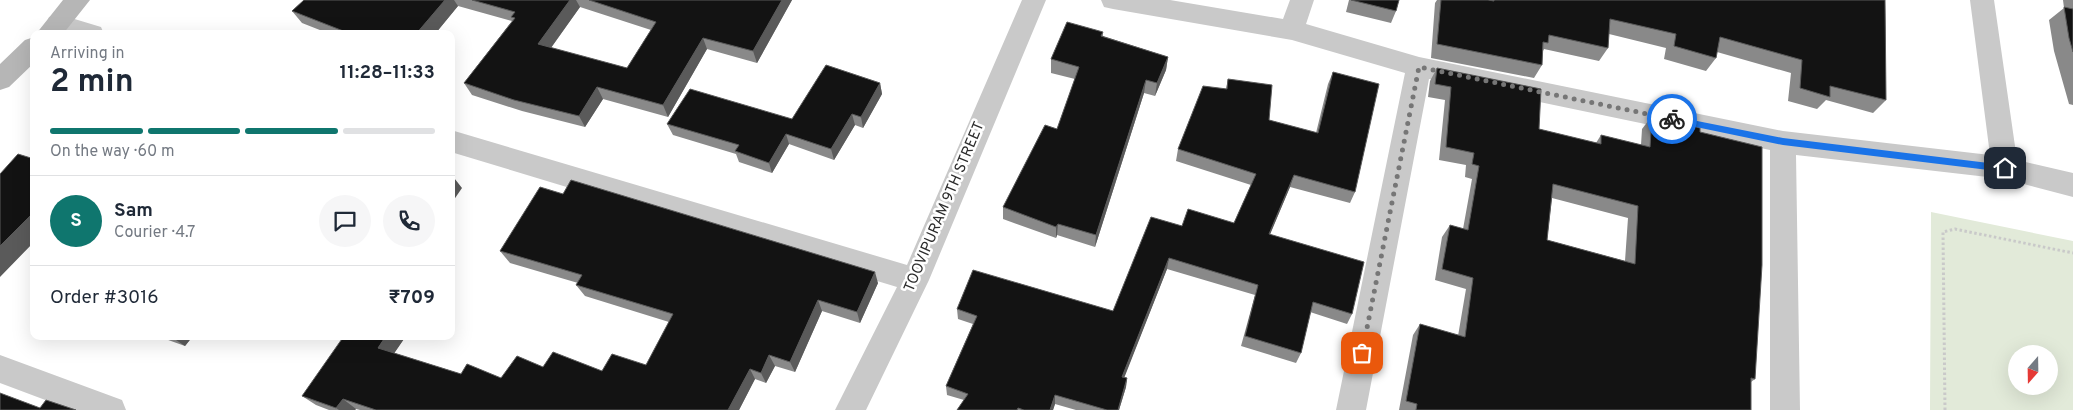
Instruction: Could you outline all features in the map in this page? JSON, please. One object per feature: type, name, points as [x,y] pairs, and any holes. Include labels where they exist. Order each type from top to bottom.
[{"type":"main road","points":[[53,29],[78,0]]},
{"type":"main road","points":[[0,80],[30,51]]},
{"type":"street","name":"TOOVIPURAM 9TH STREET","points":[[850,410],[915,280],[1034,0]]},
{"type":"street","points":[[1113,0],[1292,30],[1419,67],[1783,142],[2005,168],[2073,185]]},
{"type":"street","points":[[1292,30],[1302,0]]},
{"type":"street","points":[[1982,0],[2005,168]]},
{"type":"street","points":[[1351,410],[1419,67]]},
{"type":"street","points":[[455,142],[915,280]]},
{"type":"street","points":[[1783,142],[1785,410]]},
{"type":"street","points":[[0,369],[111,410]]},
{"type":"path","points":[[1945,410],[1943,232],[1955,229],[2073,253]]},
{"type":"green space","points":[[1931,212],[2073,241],[2073,410],[1930,410]]},
{"type":"building","points":[[304,0],[445,0],[419,30],[341,30],[292,11]]},
{"type":"building","points":[[472,0],[570,0],[538,44],[627,68],[656,22],[589,0],[782,0],[753,51],[703,38],[663,105],[597,87],[579,116],[514,100],[464,83],[515,18],[511,17],[515,12]]},
{"type":"building","points":[[1351,0],[1399,0],[1396,11]]},
{"type":"building","points":[[1441,0],[1885,0],[1886,100],[1830,86],[1830,97],[1800,88],[1802,60],[1720,37],[1716,58],[1674,46],[1676,34],[1610,19],[1608,48],[1549,35],[1548,43],[1543,42],[1542,65],[1437,44]]},
{"type":"building","points":[[2064,7],[2073,9],[2073,52],[2069,38]]},
{"type":"building","points":[[1067,22],[1103,32],[1101,36],[1168,57],[1157,83],[1146,80],[1096,235],[1058,224],[1056,227],[1003,207],[1045,125],[1057,129],[1079,67],[1051,59]]},
{"type":"building","points":[[826,65],[880,83],[861,117],[852,114],[831,149],[786,134],[769,163],[735,151],[739,145],[667,124],[690,89],[792,119]]},
{"type":"building","points":[[1437,68],[1541,89],[1539,129],[1601,144],[1601,135],[1650,147],[1652,116],[1700,128],[1700,132],[1762,147],[1762,265],[1755,379],[1751,378],[1751,410],[1416,410],[1417,404],[1406,401],[1420,324],[1465,337],[1473,278],[1442,269],[1450,225],[1468,230],[1479,166],[1472,164],[1474,153],[1446,147],[1451,87],[1435,84]],"holes":[[[1553,184],[1638,206],[1635,264],[1547,240]]]},
{"type":"building","points":[[1333,72],[1379,84],[1355,192],[1294,175],[1269,234],[1364,262],[1352,314],[1313,302],[1301,353],[1245,336],[1258,285],[1169,258],[1122,377],[1127,378],[1118,410],[1107,410],[1055,395],[1050,410],[1024,410],[1018,408],[1017,410],[957,410],[968,394],[946,386],[977,316],[957,309],[973,270],[1113,311],[1151,217],[1182,226],[1188,209],[1234,223],[1256,174],[1178,149],[1203,86],[1227,89],[1228,79],[1272,85],[1269,120],[1318,133]]},
{"type":"building","points":[[18,154],[30,158],[30,216],[0,246],[0,174]]},
{"type":"building","points":[[571,180],[875,272],[857,312],[818,300],[790,362],[769,355],[761,373],[750,369],[728,410],[376,410],[343,399],[336,408],[302,396],[341,340],[383,340],[378,348],[461,374],[467,364],[501,378],[517,356],[543,367],[553,352],[602,371],[612,354],[646,365],[673,314],[576,285],[582,275],[500,251],[540,187],[563,194]]},
{"type":"building","points":[[0,393],[40,408],[46,400],[76,410],[0,410]]},
{"type":"way so far","points":[[1362,353],[1419,67],[1672,119]]},
{"type":"route","points":[[1672,119],[1783,142],[2005,168]]}]
